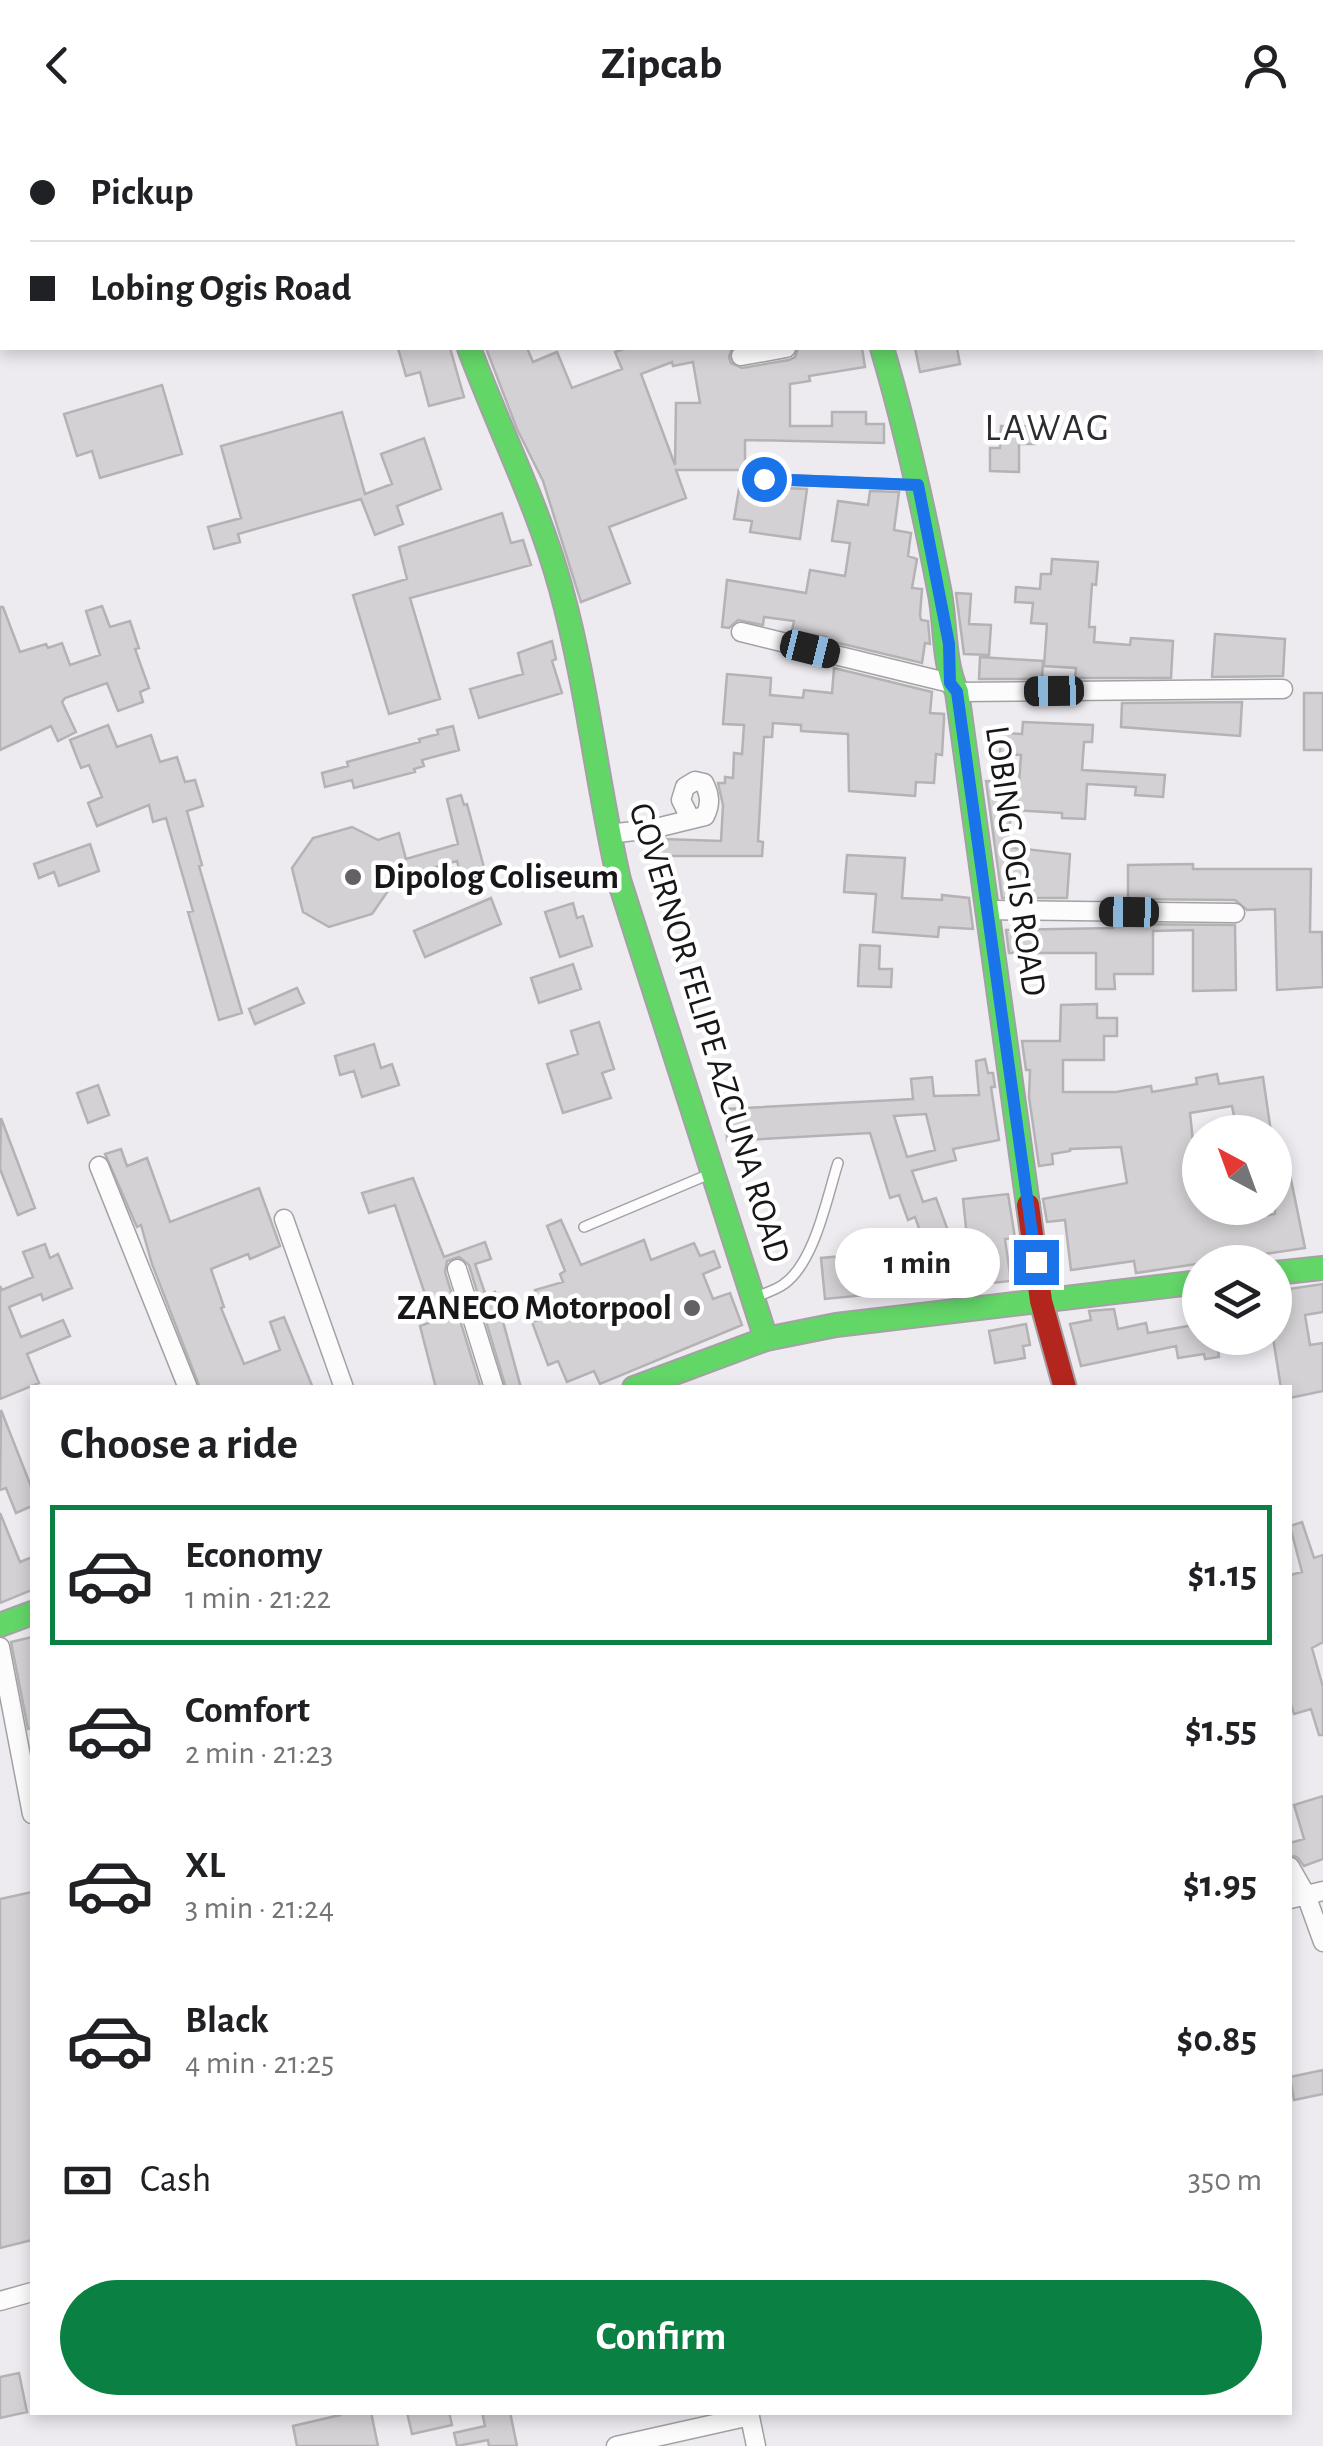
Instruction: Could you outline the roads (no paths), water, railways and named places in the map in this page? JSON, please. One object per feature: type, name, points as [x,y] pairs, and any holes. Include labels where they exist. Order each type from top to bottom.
[{"type":"street","name":"GOVERNOR FELIPE AZCUNA ROAD","points":[[470,350],[502,436],[528,486],[561,588],[577,655],[608,834],[638,945],[715,1172],[766,1339]]},
{"type":"street","points":[[741,356],[775,350]]},
{"type":"street","name":"LOBING OGIS ROAD","points":[[883,350],[918,485],[949,644],[1042,1301],[1064,1385]]},
{"type":"street","points":[[740,632],[954,687],[1283,689]]},
{"type":"street","points":[[608,834],[652,829],[690,818]]},
{"type":"street","points":[[988,910],[1234,913]]},
{"type":"street","points":[[100,1166],[187,1385]]},
{"type":"street","points":[[284,1219],[343,1385]]},
{"type":"street","points":[[1292,1271],[1323,1268]]},
{"type":"street","points":[[457,1269],[493,1385]]},
{"type":"street","points":[[642,1385],[766,1339],[836,1324],[1182,1284]]},
{"type":"street","points":[[0,1625],[30,1614]]},
{"type":"street","points":[[0,1647],[30,1804]]},
{"type":"street","points":[[1292,1870],[1306,1895],[1323,1942]]},
{"type":"street","points":[[0,2302],[30,2293]]},
{"type":"street","points":[[616,2446],[745,2415]]},
{"type":"street","points":[[749,2415],[756,2446]]},
{"type":"lane","points":[[764,479],[918,485]]},
{"type":"lane","points":[[754,1298],[784,1284],[805,1258],[838,1163]]},
{"type":"lane","points":[[584,1226],[715,1172]]},
{"type":"place","name":"Dipolog Coliseum","points":[[353,877]]},
{"type":"place","name":"ZANECO Motorpool","points":[[692,1308]]},
{"type":"district","name":"LAWAG","points":[[1048,429]]}]
